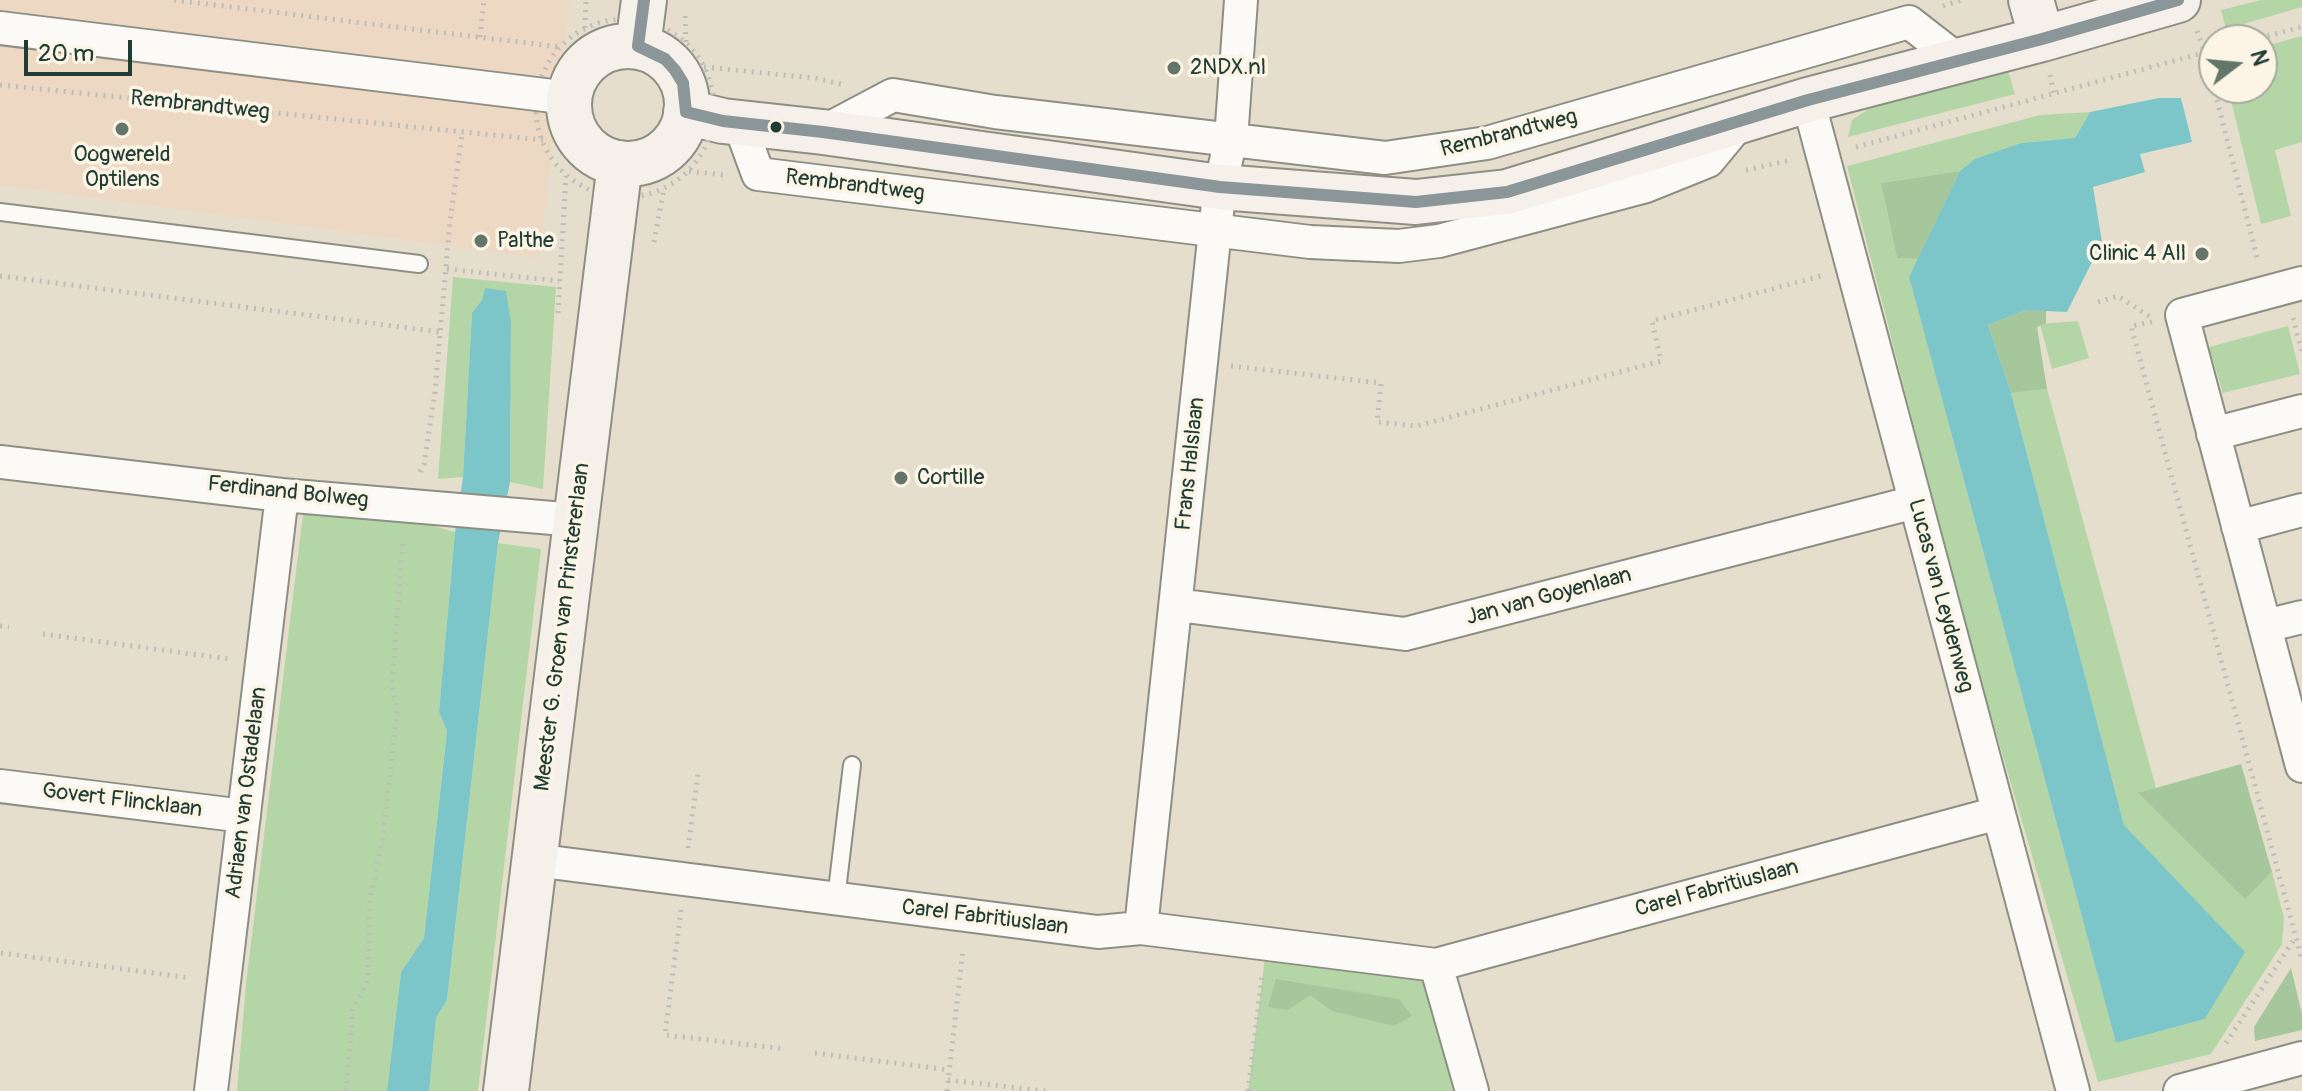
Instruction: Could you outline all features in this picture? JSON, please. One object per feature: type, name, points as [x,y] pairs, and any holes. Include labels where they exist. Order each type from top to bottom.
[{"type":"street","name":"Frans Halslaan","points":[[1141,928],[1215,230],[1220,187],[1231,139],[1241,0]]},
{"type":"street","points":[[553,96],[570,118],[578,136],[589,149],[604,158],[618,180],[636,163],[664,151],[683,127],[713,118],[1220,187],[1416,202],[1507,192],[1808,100],[1959,61],[2036,20],[2178,0]]},
{"type":"street","points":[[0,28],[553,96],[574,80],[586,63],[601,52],[619,46],[642,22],[665,59],[713,118]]},
{"type":"street","name":"Rembrandtweg","points":[[893,95],[995,112],[1385,158],[1487,143],[1909,22],[1959,61]]},
{"type":"street","points":[[823,132],[893,95]]},
{"type":"street","name":"Lucas van Leydenweg","points":[[1808,100],[2073,1091]]},
{"type":"street","name":"Rembrandtweg","points":[[713,118],[758,174],[1310,242],[1399,246],[1439,241],[1646,186],[1708,161],[1741,121]]},
{"type":"street","name":"Meester G. Groen van Prinstererlaan","points":[[506,1091],[618,180]]},
{"type":"street","points":[[2300,753],[2182,315],[2302,283]]},
{"type":"street","points":[[2213,434],[2302,411]]},
{"type":"street","name":"Ferdinand Bolweg","points":[[0,462],[282,495],[576,520]]},
{"type":"street","name":"Adriaen van Ostadelaan","points":[[211,1091],[282,495]]},
{"type":"street","name":"Jan van Goyenlaan","points":[[1177,605],[1405,634],[1915,502]]},
{"type":"street","points":[[2238,527],[2302,510]]},
{"type":"street","points":[[2265,626],[2302,617]]},
{"type":"street","name":"Govert Flincklaan","points":[[0,786],[244,816]]},
{"type":"street","name":"Carel Fabritiuslaan","points":[[534,860],[1098,932],[1141,928],[1436,965],[1998,813]]},
{"type":"street","points":[[1436,965],[1472,1091]]},
{"type":"street","points":[[2189,1089],[2302,1058]]},
{"type":"lane","points":[[0,212],[419,264]]},
{"type":"lane","points":[[836,899],[852,765]]},
{"type":"path","points":[[174,0],[560,47]]},
{"type":"path","points":[[480,37],[484,0]]},
{"type":"path","points":[[585,28],[586,0]]},
{"type":"path","points":[[685,14],[686,43]]},
{"type":"path","points":[[623,19],[642,22],[659,25],[686,43],[704,67],[710,83],[713,118],[709,138],[700,155],[677,180],[641,196],[618,180],[599,193],[566,175],[543,140],[536,110],[553,96],[547,65],[560,47],[585,28],[623,19]]},
{"type":"path","points":[[2278,33],[2302,27]]},
{"type":"path","points":[[1823,155],[2198,55]]},
{"type":"path","points":[[704,67],[814,78],[893,95]]},
{"type":"path","name":"Rembrandtweg","points":[[0,85],[543,140]]},
{"type":"path","points":[[2218,104],[2266,293]]},
{"type":"path","points":[[346,1091],[353,1008],[368,981],[370,901],[383,837],[397,711],[392,685],[406,505],[424,464],[462,134]]},
{"type":"path","points":[[1202,362],[1381,383],[1377,422],[1417,426],[1661,361],[1652,321],[1853,268]]},
{"type":"path","points":[[447,269],[559,281]]},
{"type":"path","points":[[0,276],[441,332]]},
{"type":"path","points":[[2098,302],[2118,296],[2137,308]]},
{"type":"path","points":[[2157,321],[2131,326],[2302,960]]},
{"type":"path","points":[[0,626],[9,627]]},
{"type":"path","points":[[43,634],[262,663]]},
{"type":"path","points":[[698,774],[665,1035],[786,1049]]},
{"type":"path","points":[[947,1091],[967,916]]},
{"type":"path","points":[[2189,1089],[2296,937]]},
{"type":"path","points":[[1248,1091],[1267,942]]},
{"type":"path","points":[[1,953],[224,982]]},
{"type":"path","points":[[815,1053],[949,1070]]},
{"type":"path","points":[[948,1080],[1046,1091]]},
{"type":"shaded area","points":[[0,0],[570,0],[539,258],[0,185]]},
{"type":"green space","points":[[2261,0],[2302,0],[2302,7],[2243,24],[2225,24],[2221,10]]},
{"type":"green space","points":[[2302,36],[2302,142],[2275,150],[2291,216],[2261,224],[2232,104],[2278,104],[2278,43]]},
{"type":"green space","points":[[2008,71],[2015,94],[1848,137],[1852,120],[1870,108]]},
{"type":"green space","points":[[2090,112],[2075,138],[2021,143],[1977,159],[1960,171],[1881,183],[1897,258],[1918,259],[1909,277],[2116,1043],[2205,1019],[2244,952],[2124,825],[2011,393],[2047,389],[2156,788],[2139,794],[2245,898],[2272,872],[2284,918],[2282,944],[2211,1054],[2098,1082],[1968,636],[1847,166],[2040,115]]},
{"type":"green space","points":[[1960,171],[1918,259],[1897,258],[1881,183]]},
{"type":"green space","points":[[453,277],[556,287],[543,489],[510,482],[511,322],[485,288],[482,300],[472,314],[463,477],[438,479]]},
{"type":"green space","points":[[2026,310],[2046,310],[2046,323],[2037,327],[2047,389],[2011,393],[1988,325]]},
{"type":"green space","points":[[2078,321],[2089,358],[2052,369],[2040,324]]},
{"type":"green space","points":[[2288,326],[2300,374],[2223,393],[2209,347]]},
{"type":"green space","points":[[303,514],[426,524],[455,532],[439,712],[447,730],[424,938],[401,972],[387,1091],[237,1091],[246,984]]},
{"type":"green space","points":[[498,543],[541,549],[478,1091],[429,1091],[436,1018],[447,1000]]},
{"type":"green space","points":[[2241,764],[2272,872],[2245,899],[2138,793]]},
{"type":"green space","points":[[1267,942],[1436,965],[1472,1091],[1248,1091]]},
{"type":"green space","points":[[2291,968],[2302,1014],[2302,1030],[2255,1041],[2254,1027]]},
{"type":"green space","points":[[1276,979],[1399,999],[1412,1016],[1394,1026],[1332,1011],[1310,995],[1288,1010],[1268,1007]]},
{"type":"water","points":[[2159,98],[2181,98],[2192,142],[2140,154],[2145,172],[2093,187],[2102,242],[2067,312],[2026,310],[1988,325],[2011,393],[2124,825],[2245,952],[2205,1019],[2116,1043],[1909,277],[1960,171],[1975,159],[2021,143],[2075,138],[2090,112]]},
{"type":"water","points":[[485,288],[506,291],[511,322],[510,482],[498,543],[447,1000],[436,1018],[429,1091],[387,1091],[401,972],[424,938],[447,731],[439,712],[463,477],[472,313],[482,300]]},
{"type":"transit line","points":[[644,0],[638,46],[665,59],[675,70],[683,83],[686,112],[723,121],[1220,187],[1416,202],[1507,192],[1808,100],[2178,0]]},
{"type":"place","name":"2NDX.nl","points":[[1174,68]]},
{"type":"place","name":"Oogwereld Optilens","points":[[122,129]]},
{"type":"place","name":"Palthe","points":[[481,241]]},
{"type":"place","name":"Clinic 4 All","points":[[2202,254]]},
{"type":"place","name":"Cortille","points":[[901,478]]}]
